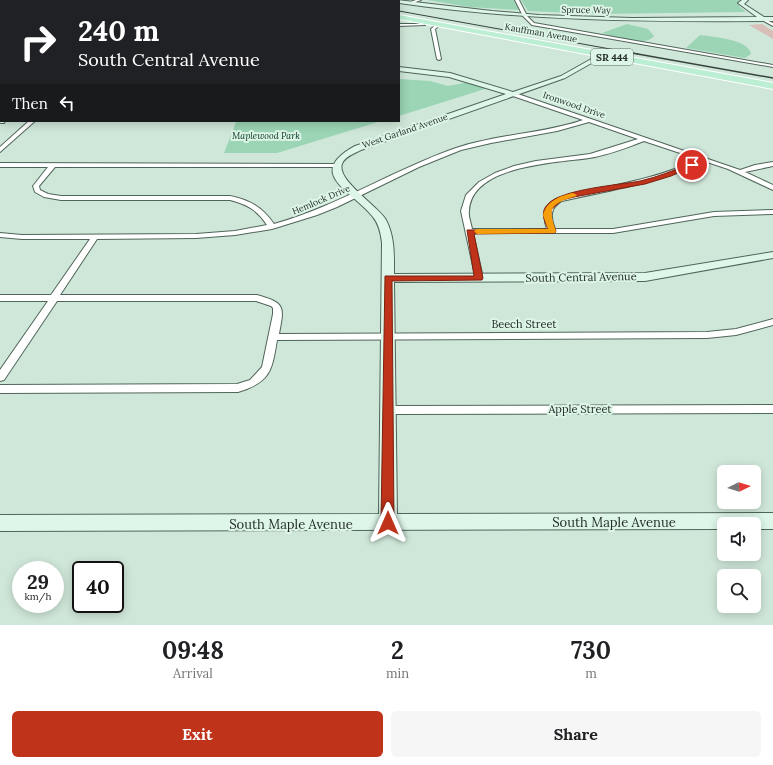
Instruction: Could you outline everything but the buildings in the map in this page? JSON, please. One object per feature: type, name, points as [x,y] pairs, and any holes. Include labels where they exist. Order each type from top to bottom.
[{"type":"main road","name":"Kauffman Avenue","points":[[400,17],[773,86]]},
{"type":"street","name":"Spruce Way","points":[[412,2],[418,0],[525,15],[773,16]]},
{"type":"street","points":[[517,0],[528,21],[538,25],[773,66]]},
{"type":"street","points":[[745,0],[741,2],[742,5],[757,16],[773,24]]},
{"type":"street","name":"Spruce Way","points":[[400,1],[471,12],[525,15],[636,20],[773,19]]},
{"type":"street","points":[[730,16],[746,14],[749,11]]},
{"type":"street","points":[[636,20],[655,18],[654,16]]},
{"type":"street","points":[[439,24],[433,29],[439,59]]},
{"type":"street","points":[[400,25],[423,25]]},
{"type":"street","name":"West Garland Avenue","points":[[336,165],[342,158],[355,149],[569,74],[602,55]]},
{"type":"street","name":"Ironwood Drive","points":[[400,69],[423,70],[456,76],[740,172],[773,188]]},
{"type":"street","name":"Hemlock Drive","points":[[0,235],[22,237],[192,237],[237,233],[272,227],[311,215],[429,160],[460,148],[562,129],[589,120]]},
{"type":"street","points":[[0,150],[31,122]]},
{"type":"street","points":[[479,278],[465,211],[467,200],[476,186],[490,177],[519,167],[604,153],[643,139]]},
{"type":"street","points":[[552,231],[547,219],[547,210],[551,204],[560,199],[654,179],[681,170],[703,159]]},
{"type":"street","points":[[740,172],[755,166],[773,164]]},
{"type":"street","points":[[0,165],[336,165],[338,178],[378,215],[384,228],[388,243],[388,523]]},
{"type":"street","points":[[53,165],[36,186],[37,191],[46,196],[68,198],[230,198],[248,202],[258,208],[272,227]]},
{"type":"street","points":[[469,231],[614,231],[714,214],[773,212]]},
{"type":"street","points":[[0,378],[95,237]]},
{"type":"street","name":"South Central Avenue","points":[[388,278],[645,277],[676,274],[738,260],[773,255]]},
{"type":"street","points":[[0,298],[264,299],[274,304],[279,312],[264,372],[254,382],[238,388],[0,389]]},
{"type":"street","name":"Beech Street","points":[[273,337],[707,335],[736,332],[773,322]]},
{"type":"street","name":"Apple Street","points":[[388,410],[773,409]]},
{"type":"street","name":"South Maple Avenue","points":[[0,523],[773,521]]},
{"type":"green space","points":[[427,0],[514,0],[519,10],[469,7]]},
{"type":"green space","points":[[521,0],[740,0],[738,2],[740,7],[746,12],[596,14],[528,11]]},
{"type":"green space","points":[[627,24],[648,29],[654,36],[644,41],[637,41],[602,33]]},
{"type":"green space","points":[[700,35],[737,42],[749,49],[751,54],[745,58],[686,48]]},
{"type":"green space","points":[[400,79],[430,81],[448,86],[469,82],[488,88],[400,116]]},
{"type":"green space","name":"Maplewood Park","points":[[236,122],[378,122],[277,153],[224,153]]},
{"type":"railway","points":[[400,11],[638,54]]},
{"type":"railway","points":[[632,53],[773,78]]},
{"type":"slow traffic","points":[[477,231],[552,231],[546,215],[548,208],[551,204],[560,199],[573,195]]},
{"type":"route","points":[[388,523],[388,278],[479,278],[469,231],[552,231],[546,215],[547,210],[551,204],[560,199],[572,195],[654,179],[692,165]]}]
